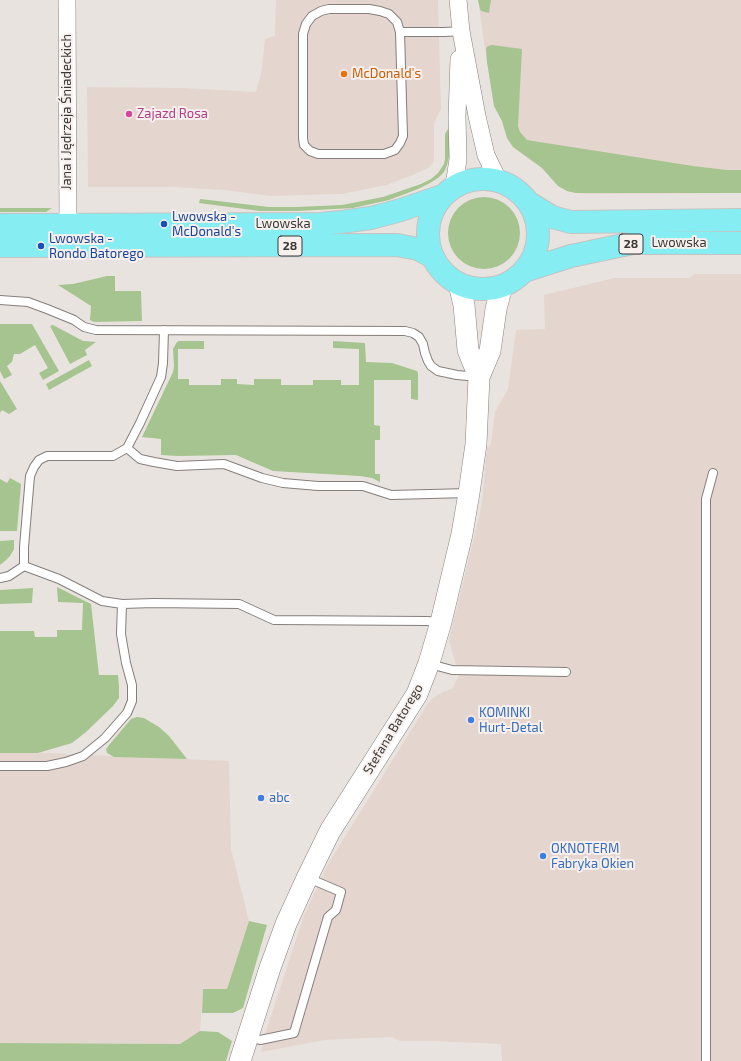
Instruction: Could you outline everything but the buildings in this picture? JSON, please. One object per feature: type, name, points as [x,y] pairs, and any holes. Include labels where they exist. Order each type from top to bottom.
[{"type":"highway","name":"28","points":[[475,178],[498,180],[511,185],[522,193],[530,204],[538,227],[536,250],[524,271],[514,280],[502,286],[480,289],[459,284],[441,271],[431,256],[427,244],[427,232],[431,213],[448,191],[475,178]]},
{"type":"highway","name":"Lwowska","points":[[0,225],[320,224],[371,218],[401,210],[448,191]]},
{"type":"highway","name":"Lwowska","points":[[530,204],[552,217],[571,222],[741,220]]},
{"type":"highway","name":"Lwowska","points":[[524,271],[571,256],[633,243],[741,243]]},
{"type":"highway","name":"Lwowska","points":[[0,246],[397,245],[418,249],[431,256]]},
{"type":"street","name":"Jana i Jędrzeja Śniadeckich","points":[[67,0],[68,224]]},
{"type":"street","points":[[458,0],[461,31],[477,116],[486,155],[498,180]]},
{"type":"street","points":[[448,191],[458,159],[457,117],[461,31]]},
{"type":"street","name":"Stefana Batorego","points":[[459,284],[464,305],[468,350],[479,377]]},
{"type":"street","name":"Stefana Batorego","points":[[240,1061],[286,924],[307,878],[330,832],[417,694],[429,663],[441,622],[462,534],[476,444],[479,377],[490,351],[496,309],[502,286]]},
{"type":"lane","points":[[329,9],[369,9],[380,11],[389,14],[397,22],[400,32],[403,136],[400,143],[394,150],[384,154],[318,154],[310,152],[304,146],[303,138],[303,34],[306,24],[312,16],[329,9]]},
{"type":"lane","points":[[400,32],[461,31]]},
{"type":"lane","points":[[0,300],[28,302],[96,330],[413,332],[419,337],[423,344],[428,361],[438,371],[479,377]]},
{"type":"lane","points":[[24,566],[24,547],[30,476],[34,467],[40,460],[47,456],[113,456],[127,448],[161,377],[164,330]]},
{"type":"lane","points":[[127,448],[140,459],[177,466],[224,464],[262,478],[283,483],[318,486],[363,486],[391,496],[469,493]]},
{"type":"lane","points":[[706,1061],[706,499],[713,473]]},
{"type":"lane","points":[[0,578],[9,576],[24,566]]},
{"type":"lane","points":[[24,566],[59,579],[102,601],[122,604],[239,604],[274,620],[427,620],[441,622]]},
{"type":"lane","points":[[0,766],[47,766],[66,762],[83,756],[105,738],[127,713],[132,701],[132,685],[126,663],[121,634],[122,604]]},
{"type":"lane","points":[[429,663],[452,670],[566,672]]},
{"type":"lane","points":[[248,1037],[260,1040],[294,1033],[328,916],[336,910],[341,892],[307,878]]},
{"type":"shaded area","points":[[276,0],[438,0],[441,109],[434,123],[434,158],[433,163],[428,168],[386,185],[342,194],[270,196],[224,190],[173,187],[88,187],[87,87],[184,88],[256,92],[261,74],[265,39],[275,36]]},
{"type":"shaded area","points":[[478,0],[741,0],[741,193],[587,194],[567,191],[542,168],[513,147],[507,138],[502,121],[494,106]]},
{"type":"shaded area","points":[[695,274],[741,274],[741,1061],[502,1061],[501,1044],[400,1041],[392,1037],[325,1040],[261,1052],[267,1028],[304,915],[328,864],[428,703],[433,698],[445,691],[452,689],[459,676],[449,640],[479,517],[482,502],[487,448],[491,444],[495,412],[508,389],[516,330],[545,329],[544,295],[614,278],[689,278]]},
{"type":"shaded area","points":[[0,753],[48,753],[229,761],[231,849],[249,921],[227,989],[203,990],[200,1031],[180,1044],[0,1043]]},
{"type":"green space","points":[[478,0],[491,0],[489,13],[481,11]]},
{"type":"green space","points":[[492,45],[522,49],[518,126],[520,132],[527,140],[693,166],[741,170],[741,193],[576,193],[567,191],[558,186],[542,168],[513,147],[507,138],[502,121],[494,106],[486,48]]},
{"type":"green space","points":[[448,129],[449,157],[444,172],[430,183],[389,200],[353,208],[297,211],[260,211],[199,203],[200,199],[269,207],[296,207],[342,205],[383,197],[421,184],[431,179],[438,173],[444,164],[445,134]]},
{"type":"green space","points":[[477,197],[491,197],[498,199],[510,207],[518,219],[520,233],[518,247],[510,259],[498,267],[491,269],[477,269],[470,267],[458,259],[450,247],[448,240],[448,226],[450,219],[458,207],[470,199]]},
{"type":"green space","points":[[0,208],[52,208],[46,212],[0,212]]},
{"type":"green space","points":[[107,276],[115,276],[115,291],[141,291],[142,321],[94,322],[90,320],[91,306],[58,285],[73,284]]},
{"type":"green space","points":[[0,324],[32,324],[59,371],[43,380],[39,373],[48,368],[35,345],[20,354],[14,354],[12,362],[7,366],[12,375],[4,379],[0,371]]},
{"type":"green space","points":[[53,325],[83,341],[96,342],[85,350],[87,355],[70,364],[50,326]]},
{"type":"green space","points":[[179,341],[204,341],[204,349],[178,349],[178,379],[189,379],[189,385],[221,385],[221,379],[237,379],[237,384],[254,385],[254,379],[281,379],[281,385],[313,385],[313,380],[341,380],[341,385],[359,385],[359,349],[333,348],[333,341],[365,343],[366,362],[392,363],[417,371],[418,400],[411,399],[411,380],[374,380],[374,425],[380,426],[380,440],[375,440],[375,474],[380,474],[380,482],[372,478],[360,476],[273,471],[236,455],[161,455],[161,439],[142,437],[173,372],[173,349]]},
{"type":"green space","points":[[89,360],[92,366],[49,390],[46,384]]},
{"type":"green space","points":[[0,381],[17,409],[9,414],[2,410],[0,413]]},
{"type":"green space","points":[[10,478],[21,484],[17,531],[0,531],[0,479],[7,483]]},
{"type":"green space","points":[[14,540],[14,549],[10,556],[0,565],[0,541]]},
{"type":"green space","points":[[57,587],[91,604],[99,675],[118,675],[119,698],[113,706],[86,732],[72,743],[38,753],[0,753],[0,631],[34,631],[35,637],[57,637],[57,630],[82,630],[83,603],[58,602]]},
{"type":"green space","points":[[33,588],[32,603],[0,604],[0,590]]},
{"type":"green space","points":[[137,717],[144,718],[159,727],[169,736],[187,759],[114,757],[107,753],[106,749],[109,745],[131,719]]},
{"type":"green space","points":[[249,921],[267,925],[243,1008],[233,1013],[202,1013],[203,989],[227,989]]},
{"type":"green space","points":[[200,1031],[218,1032],[232,1041],[226,1061],[0,1061],[0,1043],[180,1044]]},
{"type":"place","name":"McDonald's","points":[[344,74]]},
{"type":"place","name":"Zajazd Rosa","points":[[129,114]]},
{"type":"place","name":"Lwowska - McDonald's","points":[[164,224]]},
{"type":"place","name":"Lwowska - Rondo Batorego","points":[[41,246]]},
{"type":"place","name":"KOMINKI Hurt-Detal","points":[[471,720]]},
{"type":"place","name":"abc","points":[[261,798]]},
{"type":"place","name":"OKNOTERM Fabryka Okien","points":[[543,856]]}]
